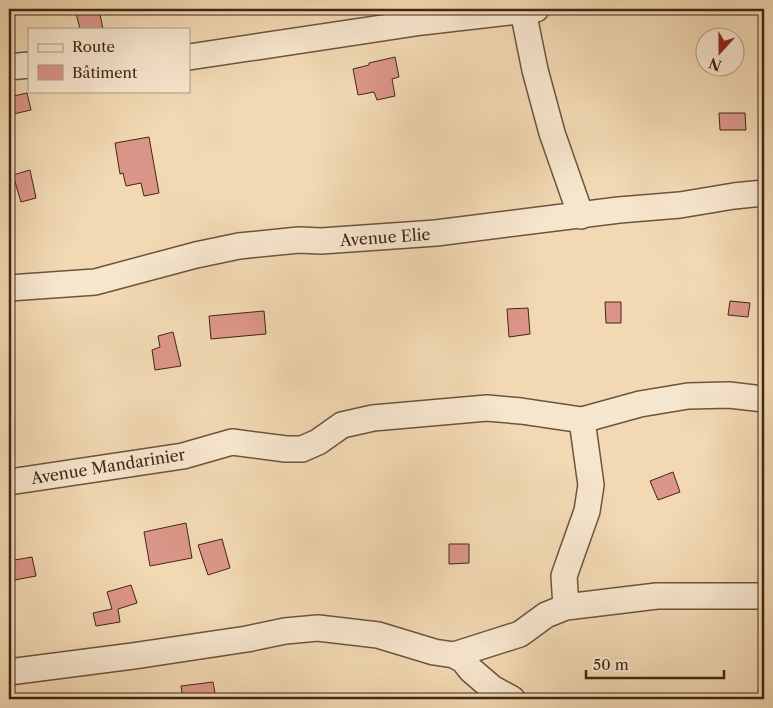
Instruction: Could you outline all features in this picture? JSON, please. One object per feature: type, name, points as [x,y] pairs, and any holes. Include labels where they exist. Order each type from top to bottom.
[{"type":"street","points":[[190,57],[422,22],[530,10],[535,70],[552,132],[581,216]]},
{"type":"street","points":[[9,67],[28,65]]},
{"type":"street","name":"Avenue Elie","points":[[9,288],[95,282],[196,255],[239,246],[291,241],[321,241],[436,233],[516,222],[680,205],[764,193]]},
{"type":"street","name":"Avenue Mandarinier","points":[[9,482],[183,456],[232,442],[286,449],[302,449],[318,442],[342,424],[373,418],[487,408],[582,420],[640,404],[688,396],[729,395],[764,399]]},
{"type":"street","points":[[566,607],[564,576],[587,511],[591,485],[582,420]]},
{"type":"street","points":[[454,655],[520,634],[546,615],[566,607],[657,596],[764,596]]},
{"type":"street","points":[[9,672],[133,656],[247,639],[285,631],[318,628],[378,635],[434,652],[454,655],[463,660],[470,670],[492,688],[512,699]]},
{"type":"building","points":[[75,9],[99,9],[103,28],[80,28]]},
{"type":"building","points":[[395,57],[399,77],[392,79],[395,96],[377,100],[374,92],[358,95],[353,69]]},
{"type":"building","points":[[27,93],[31,110],[9,115],[9,97]]},
{"type":"building","points":[[719,113],[745,113],[746,130],[720,130]]},
{"type":"building","points":[[149,137],[159,193],[144,196],[141,183],[126,186],[123,173],[120,174],[115,143]]},
{"type":"building","points":[[30,170],[36,198],[21,202],[13,175]]},
{"type":"building","points":[[730,301],[750,303],[748,317],[728,315]]},
{"type":"building","points":[[605,302],[621,302],[621,323],[606,323]]},
{"type":"building","points":[[528,308],[530,334],[509,337],[507,309]]},
{"type":"building","points":[[264,311],[266,334],[211,339],[209,316]]},
{"type":"building","points":[[173,332],[181,366],[155,370],[152,350],[160,347],[158,336]]},
{"type":"building","points":[[673,472],[680,492],[658,500],[650,481]]},
{"type":"building","points":[[186,523],[192,558],[150,566],[144,532]]},
{"type":"building","points":[[222,539],[230,568],[208,575],[198,545]]},
{"type":"building","points":[[449,544],[469,544],[469,563],[449,564]]},
{"type":"building","points":[[32,557],[36,576],[9,581],[9,561]]},
{"type":"building","points":[[131,585],[137,603],[118,609],[120,622],[96,626],[93,613],[112,609],[107,592]]},
{"type":"building","points":[[213,682],[216,699],[183,699],[181,686]]}]
